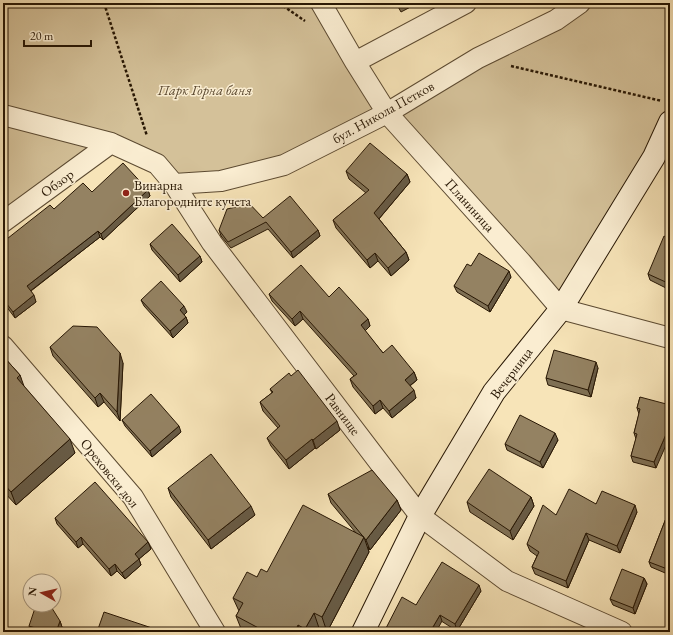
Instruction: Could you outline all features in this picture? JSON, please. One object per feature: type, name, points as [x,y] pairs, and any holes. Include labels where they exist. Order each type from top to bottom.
[{"type":"street","name":"Планиница","points":[[321,3],[355,62],[387,113],[521,262],[560,309]]},
{"type":"street","points":[[355,62],[466,3]]},
{"type":"street","name":"бул. Никола Петков","points":[[174,184],[221,181],[284,165],[387,113],[478,58],[556,20],[580,3]]},
{"type":"street","name":"Равнище","points":[[3,115],[111,144],[156,164],[174,184],[212,243],[420,516],[507,581],[622,632]]},
{"type":"street","name":"Вечерница","points":[[363,632],[420,516],[494,392],[560,309],[654,157],[670,122]]},
{"type":"street","name":"Обзор","points":[[3,222],[111,144]]},
{"type":"street","points":[[560,309],[670,338]]},
{"type":"street","name":"Ореховски дол","points":[[3,346],[132,497],[215,632]]},
{"type":"path","points":[[104,3],[156,164]]},
{"type":"path","points":[[478,58],[662,101]]},
{"type":"green space","name":"Парк Горна баня","points":[[3,3],[321,3],[387,113],[284,165],[174,184],[111,144],[3,223]]},
{"type":"green space","points":[[580,3],[670,3],[670,122],[561,309],[387,113]]},
{"type":"building","points":[[397,3],[405,3],[399,6]]},
{"type":"building","points":[[370,143],[407,174],[374,213],[406,252],[388,268],[375,253],[367,260],[333,220],[369,190],[346,171]]},
{"type":"building","points":[[123,163],[148,190],[101,234],[98,231],[27,286],[34,295],[13,312],[3,299],[3,242],[50,205],[54,209],[83,183],[92,192]]},
{"type":"building","points":[[290,196],[318,230],[291,252],[266,222],[228,242],[219,230],[227,209],[236,207],[245,199],[263,218]]},
{"type":"building","points":[[172,224],[200,256],[178,275],[150,244]]},
{"type":"building","points":[[664,236],[670,239],[670,284],[648,274]]},
{"type":"building","points":[[479,253],[509,271],[488,306],[454,286],[467,264],[471,266]]},
{"type":"building","points":[[301,265],[329,297],[339,287],[368,319],[361,325],[383,353],[392,345],[414,372],[405,380],[414,390],[389,411],[380,400],[373,406],[350,379],[357,374],[300,311],[292,319],[269,294]]},
{"type":"building","points":[[161,281],[184,306],[180,310],[186,317],[170,331],[141,300]]},
{"type":"building","points":[[73,326],[97,327],[120,353],[117,412],[100,393],[95,398],[50,347]]},
{"type":"building","points":[[554,350],[596,362],[588,390],[546,378]]},
{"type":"building","points":[[3,356],[20,375],[17,378],[70,439],[11,492],[3,483]]},
{"type":"building","points":[[298,370],[337,421],[286,460],[267,438],[280,426],[260,402],[273,392],[270,389],[289,373],[291,376]]},
{"type":"building","points":[[151,394],[179,426],[150,451],[122,420]]},
{"type":"building","points":[[640,397],[670,405],[670,425],[654,462],[631,456],[637,434],[634,433],[640,409],[637,408]]},
{"type":"building","points":[[520,415],[555,433],[540,462],[505,444]]},
{"type":"building","points":[[211,454],[251,506],[208,540],[168,488]]},
{"type":"building","points":[[489,469],[531,497],[510,531],[467,502]]},
{"type":"building","points":[[372,470],[397,500],[366,540],[328,494]]},
{"type":"building","points":[[95,482],[148,542],[135,554],[139,559],[122,573],[115,564],[109,569],[81,537],[76,542],[55,518]]},
{"type":"building","points":[[569,489],[596,504],[602,491],[635,505],[617,546],[586,533],[566,581],[532,567],[539,552],[527,544],[543,505],[556,515]]},
{"type":"building","points":[[303,505],[364,537],[322,617],[314,613],[305,629],[298,625],[295,632],[266,632],[236,616],[243,603],[233,598],[247,572],[257,577],[261,569],[267,572]]},
{"type":"building","points":[[670,508],[670,570],[649,562]]},
{"type":"building","points":[[442,562],[479,585],[455,624],[440,615],[430,632],[384,632],[402,597],[416,605]]},
{"type":"building","points":[[622,569],[644,578],[633,608],[610,599]]},
{"type":"building","points":[[104,612],[164,632],[97,632]]},
{"type":"building","points":[[33,613],[55,613],[60,621],[56,632],[48,632],[29,626]]},
{"type":"place","name":"Винарна Благородните кучета","points":[[126,193]]}]
